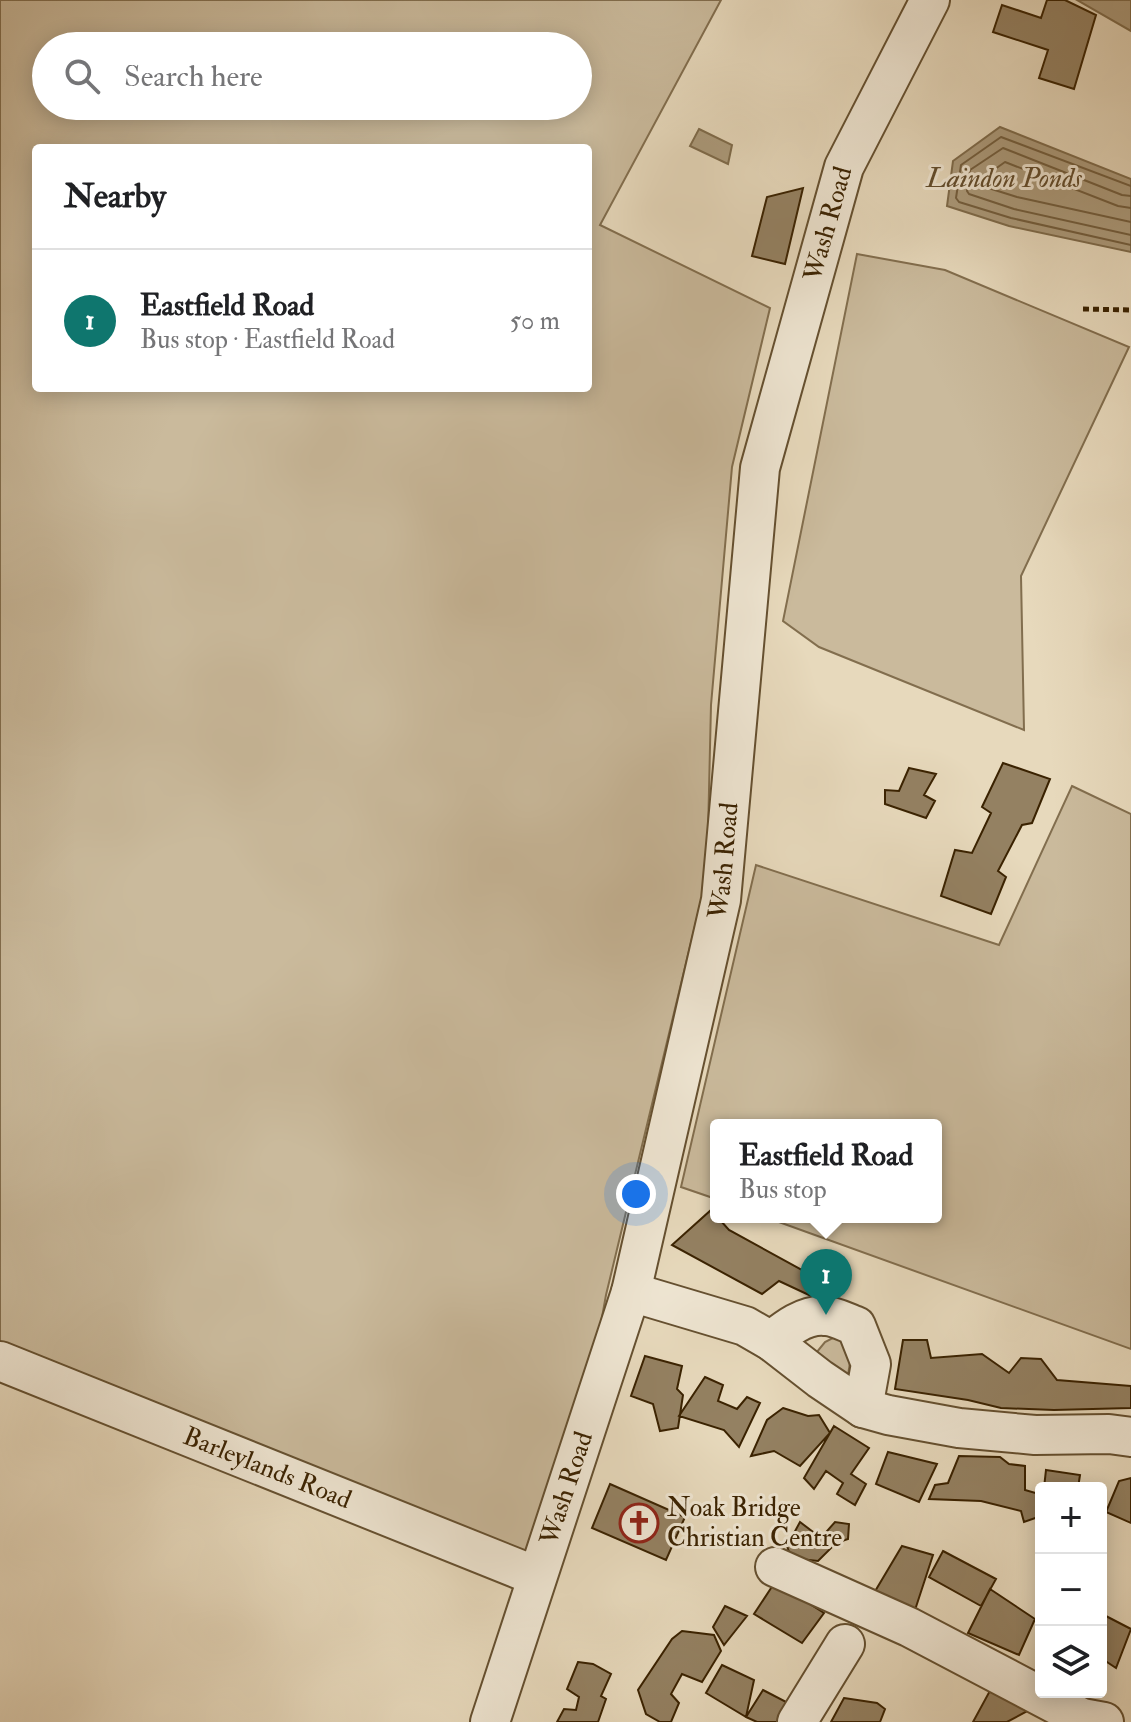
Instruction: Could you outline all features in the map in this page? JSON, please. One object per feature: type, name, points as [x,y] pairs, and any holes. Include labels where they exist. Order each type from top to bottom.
[{"type":"street","name":"Wash Road","points":[[490,1722],[631,1292],[721,900],[760,468],[844,167],[930,0]]},
{"type":"street","points":[[631,1292],[745,1326],[771,1341],[863,1408],[911,1421],[959,1428],[1035,1435],[1109,1434],[1131,1437]]},
{"type":"street","points":[[771,1341],[788,1327],[808,1318],[826,1315],[856,1326],[871,1364],[863,1408]]},
{"type":"street","name":"Barleylands Road","points":[[0,1361],[536,1576]]},
{"type":"street","points":[[775,1567],[909,1627],[1042,1711],[1104,1722]]},
{"type":"street","points":[[797,1722],[845,1644]]},
{"type":"path","points":[[1083,309],[1131,310]]},
{"type":"shaded area","points":[[0,0],[721,0],[600,225],[770,308],[732,467],[711,705],[707,876],[606,1295],[576,1462],[536,1576],[0,1363]]},
{"type":"shaded area","points":[[857,254],[945,270],[1129,347],[1021,576],[1024,730],[819,647],[783,621]]},
{"type":"shaded area","points":[[1072,786],[1131,814],[1131,1349],[782,1223],[942,1223],[942,1119],[710,1119],[710,1197],[681,1187],[756,865],[999,945]]},
{"type":"shaded area","points":[[856,1326],[848,1375],[816,1353],[825,1342]]},
{"type":"water","points":[[1077,0],[1131,0],[1131,31]]},
{"type":"water","name":"Laindon Ponds","points":[[1000,127],[1131,179],[1131,252],[1009,226],[947,206],[953,161]]},
{"type":"water","points":[[699,129],[732,145],[728,164],[690,146]]},
{"type":"building","points":[[1047,0],[1065,0],[1096,15],[1074,89],[1039,78],[1048,50],[993,32],[1002,5],[1041,18]]},
{"type":"building","points":[[803,188],[785,264],[752,256],[767,197]]},
{"type":"building","points":[[1003,763],[1050,779],[1032,823],[1022,825],[998,871],[1006,877],[991,914],[941,896],[955,850],[972,853],[991,813],[982,807]]},
{"type":"building","points":[[909,768],[936,774],[924,795],[935,801],[926,818],[885,804],[885,790],[899,791]]},
{"type":"building","points":[[710,1211],[710,1223],[723,1223],[729,1230],[822,1281],[811,1296],[779,1281],[762,1294],[672,1245]]},
{"type":"building","points":[[903,1340],[927,1340],[931,1358],[982,1354],[1009,1373],[1021,1358],[1041,1359],[1057,1380],[1131,1386],[1131,1408],[1001,1408],[895,1389]]},
{"type":"building","points":[[645,1356],[682,1366],[677,1389],[683,1395],[678,1428],[660,1431],[653,1404],[631,1396]]},
{"type":"building","points":[[705,1377],[723,1385],[718,1401],[737,1409],[747,1397],[760,1403],[739,1447],[724,1430],[679,1416]]},
{"type":"building","points":[[783,1408],[808,1416],[819,1415],[830,1433],[800,1466],[774,1451],[751,1456],[767,1420]]},
{"type":"building","points":[[834,1426],[869,1448],[851,1474],[866,1484],[855,1505],[837,1494],[843,1483],[826,1471],[814,1489],[804,1478]]},
{"type":"building","points":[[888,1452],[937,1464],[919,1502],[876,1484]]},
{"type":"building","points":[[959,1456],[1000,1457],[1009,1464],[1025,1466],[1025,1490],[1035,1493],[1035,1518],[1024,1522],[1021,1511],[981,1501],[929,1499],[935,1485],[948,1483]]},
{"type":"building","points":[[1046,1470],[1080,1475],[1079,1482],[1045,1482]]},
{"type":"building","points":[[1131,1478],[1131,1523],[1107,1512],[1119,1481]]},
{"type":"building","name":"Noak Bridge Christian Centre","points":[[610,1484],[685,1517],[666,1560],[592,1528]]},
{"type":"building","points":[[800,1522],[821,1538],[835,1522],[849,1524],[848,1539],[836,1543],[818,1561],[791,1558],[787,1546]]},
{"type":"building","points":[[902,1546],[933,1555],[915,1610],[874,1593]]},
{"type":"building","points":[[943,1551],[996,1579],[981,1606],[929,1577]]},
{"type":"building","points":[[775,1582],[824,1613],[802,1643],[754,1614]]},
{"type":"building","points":[[990,1589],[1035,1619],[1019,1655],[968,1633]]},
{"type":"building","points":[[725,1606],[747,1616],[724,1645],[713,1627]]},
{"type":"building","points":[[1107,1617],[1131,1629],[1116,1668],[1107,1662]]},
{"type":"building","points":[[682,1631],[714,1635],[721,1651],[702,1682],[682,1674],[671,1694],[679,1703],[671,1722],[660,1722],[646,1714],[638,1690],[672,1639]]},
{"type":"building","points":[[578,1662],[593,1664],[611,1674],[601,1696],[606,1699],[598,1722],[557,1722],[564,1709],[576,1710],[579,1697],[567,1689]]},
{"type":"building","points":[[722,1665],[754,1680],[746,1717],[706,1693]]},
{"type":"building","points":[[992,1687],[1033,1708],[1007,1722],[973,1722]]},
{"type":"building","points":[[763,1690],[794,1706],[781,1722],[757,1722],[746,1717]]},
{"type":"building","points":[[844,1698],[877,1703],[885,1709],[880,1722],[831,1722]]},
{"type":"place","name":"Eastfield Road","points":[[826,1315]]},
{"type":"place","name":"Noak Bridge Christian Centre","points":[[639,1523]]}]
